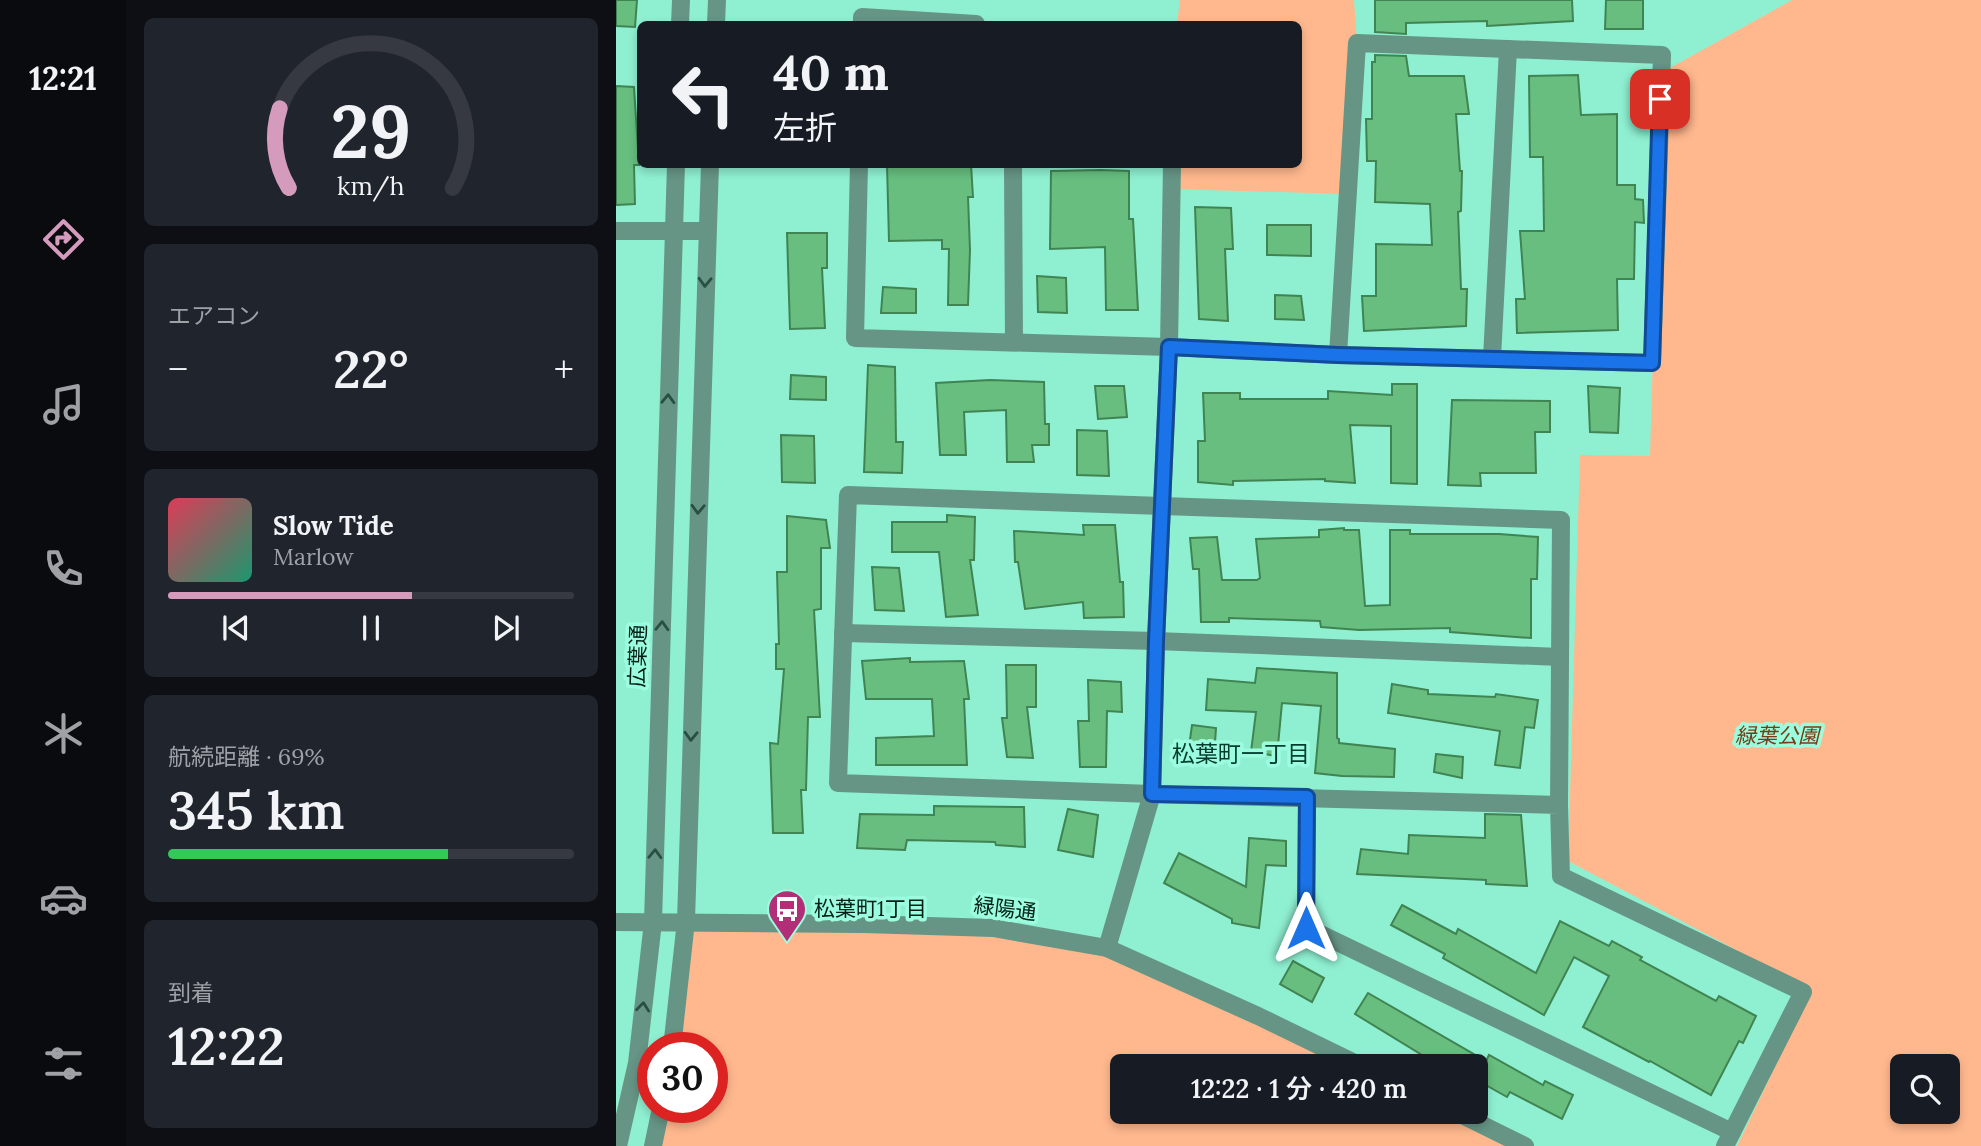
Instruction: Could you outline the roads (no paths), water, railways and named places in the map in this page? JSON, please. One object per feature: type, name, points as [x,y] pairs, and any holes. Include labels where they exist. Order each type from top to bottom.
[{"type":"street","points":[[680,21],[681,0]]},
{"type":"street","points":[[716,21],[717,0]]},
{"type":"street","points":[[862,21],[862,17],[927,21]]},
{"type":"street","points":[[859,168],[855,338],[1338,355],[1652,363],[1662,55],[1357,43],[1338,355]]},
{"type":"street","points":[[1492,358],[1508,49]]},
{"type":"street","name":"広葉通","points":[[618,1146],[637,1063],[653,922],[676,168]]},
{"type":"street","points":[[674,1032],[686,921],[710,168]]},
{"type":"street","points":[[1013,168],[1014,342]]},
{"type":"street","points":[[1107,948],[1152,794],[1156,641],[1164,506],[1172,168]]},
{"type":"street","points":[[616,230],[707,231]]},
{"type":"street","points":[[1307,797],[1306,928],[1728,1139],[1803,992],[1561,876],[1561,520],[848,495],[838,783],[1152,794],[1307,797],[1559,805]]},
{"type":"street","points":[[844,633],[1156,641],[1560,657]]},
{"type":"street","name":"緑陽通","points":[[616,922],[686,921],[993,928],[1107,948],[1336,1054]]},
{"type":"street","points":[[653,1146],[658,1123]]},
{"type":"street","points":[[1480,1124],[1525,1146]]},
{"type":"place","name":"松葉町1丁目","points":[[787,943]]},
{"type":"district","name":"松葉町一丁目","points":[[1241,754]]},
{"type":"park label","name":"緑葉公園","points":[[1777,736]]}]
